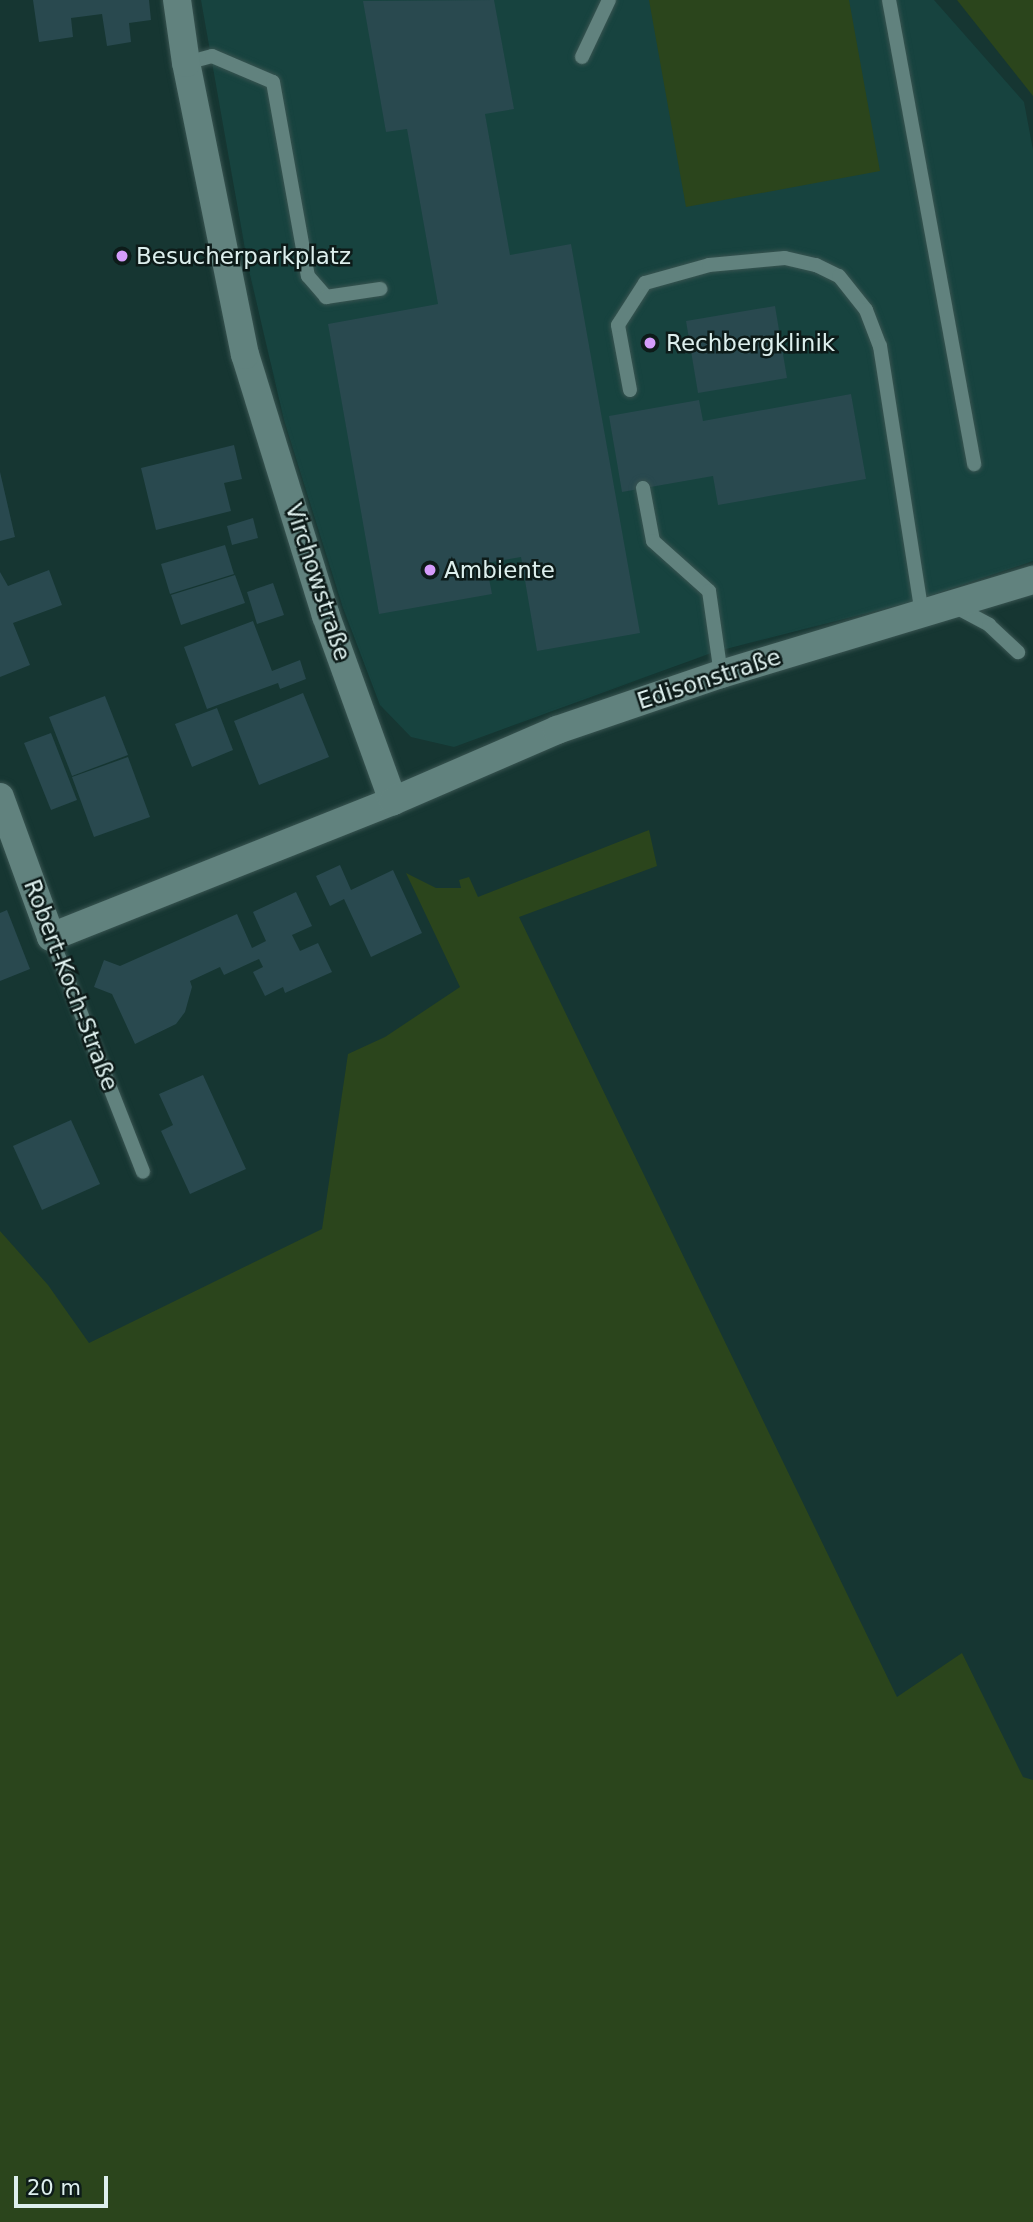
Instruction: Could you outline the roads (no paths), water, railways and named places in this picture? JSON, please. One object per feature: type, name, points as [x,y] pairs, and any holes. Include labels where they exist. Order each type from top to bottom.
[{"type":"street","name":"Virchowstraße","points":[[177,0],[186,63],[245,355],[326,616],[393,801]]},
{"type":"street","name":"Edisonstraße","points":[[393,801],[558,730],[721,674],[1033,580]]},
{"type":"street","name":"Robert-Koch-Straße","points":[[0,797],[51,937]]},
{"type":"street","points":[[51,937],[393,801]]},
{"type":"lane","points":[[582,57],[609,0]]},
{"type":"lane","points":[[889,0],[974,464]]},
{"type":"lane","points":[[186,63],[212,56],[273,82],[308,276],[326,297],[380,289]]},
{"type":"lane","points":[[630,390],[618,325],[645,283],[709,265],[785,258],[816,264],[839,276],[866,310],[880,346],[922,613]]},
{"type":"lane","points":[[643,488],[653,541],[709,591],[721,674]]},
{"type":"lane","points":[[951,604],[989,625],[1018,652]]},
{"type":"lane","name":"Robert-Koch-Straße","points":[[51,937],[143,1172]]},
{"type":"place","name":"Besucherparkplatz","points":[[122,256]]},
{"type":"place","name":"Rechbergklinik","points":[[650,343]]},
{"type":"place","name":"Ambiente","points":[[430,570]]}]
